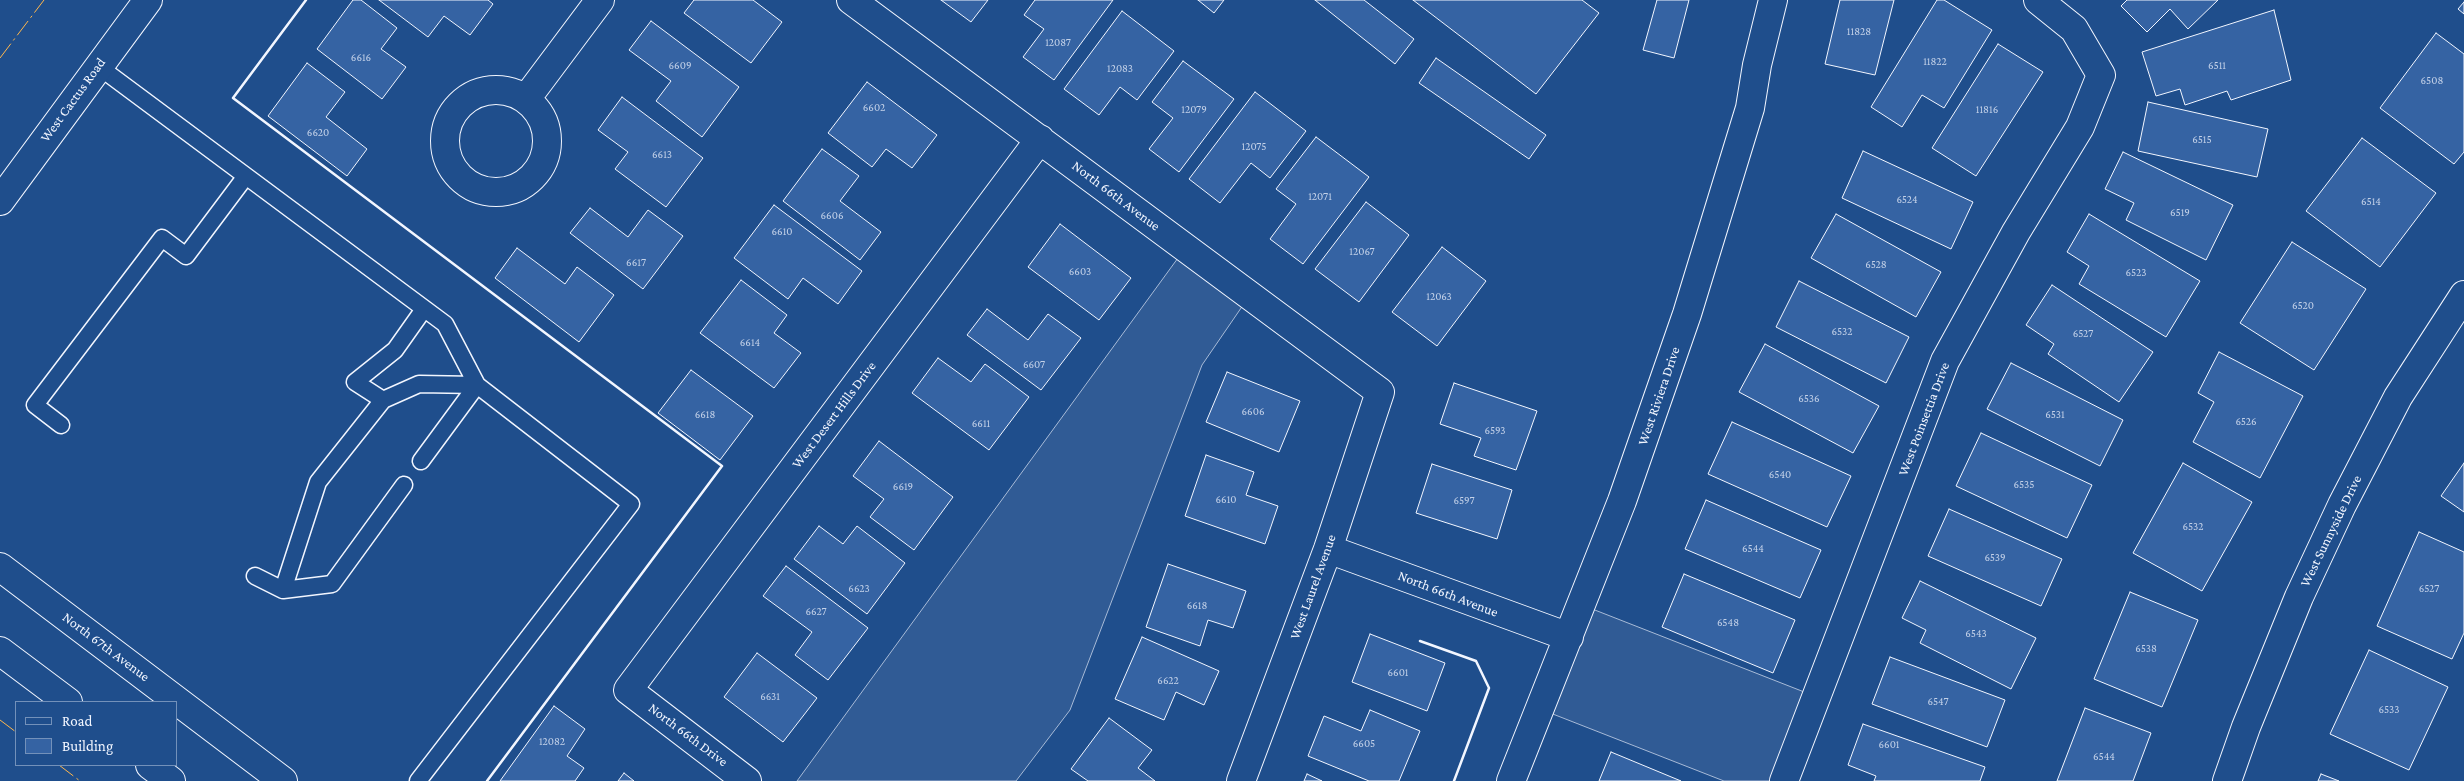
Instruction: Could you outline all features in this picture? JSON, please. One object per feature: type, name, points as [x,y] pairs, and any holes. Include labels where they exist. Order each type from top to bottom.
[{"type":"street","name":"West Cactus Road","points":[[0,201],[148,0]]},
{"type":"street","points":[[526,99],[600,0]]},
{"type":"street","name":"North 66th Avenue","points":[[851,0],[1380,392]]},
{"type":"street","name":"West Riviera Drive","points":[[1511,781],[1622,501],[1687,314],[1750,108],[1757,65],[1773,0]]},
{"type":"street","name":"West Poinsettia Drive","points":[[1784,781],[1945,361],[2016,232],[2080,127],[2101,75],[2074,29],[2038,0]]},
{"type":"street","name":"West Desert Hills Drive","points":[[628,690],[1040,139]]},
{"type":"street","name":"West Sunnyside Drive","points":[[2227,781],[2246,727],[2299,597],[2342,505],[2398,397],[2464,295]]},
{"type":"street","name":"West Laurel Avenue","points":[[1241,781],[1328,549],[1380,392]]},
{"type":"street","name":"North 66th Avenue","points":[[1328,549],[1569,638]]},
{"type":"street","name":"North 67th Avenue","points":[[0,567],[178,701]]},
{"type":"street","points":[[0,651],[67,701]]},
{"type":"street","name":"North 66th Drive","points":[[628,690],[748,781]]},
{"type":"street","name":"North 67th Avenue","points":[[178,701],[284,781]]},
{"type":"street","points":[[151,766],[171,781]]},
{"type":"lane","points":[[98,66],[444,324],[477,385],[631,504],[418,781]]},
{"type":"lane","points":[[61,425],[35,405],[162,238],[186,256],[246,176]]},
{"type":"lane","points":[[382,400],[355,382],[395,350],[424,309]]},
{"type":"lane","points":[[283,590],[318,482],[382,400],[419,384],[477,385]]},
{"type":"lane","points":[[421,461],[477,385]]},
{"type":"lane","points":[[256,576],[283,590],[332,584],[404,485]]},
{"type":"shaded area","points":[[1186,247],[1250,295],[1202,365],[1070,710],[1016,781],[797,781]]},
{"type":"shaded area","points":[[1582,605],[1817,697],[1784,781],[1724,781],[1540,709]]},
{"type":"building","points":[[353,0],[361,0],[397,28],[381,49],[406,67],[382,99],[317,49]]},
{"type":"building","points":[[379,0],[488,0],[493,4],[470,35],[444,16],[428,37]]},
{"type":"building","points":[[694,0],[753,0],[782,22],[751,63],[684,13]]},
{"type":"building","points":[[941,0],[988,0],[971,22]]},
{"type":"building","points":[[1035,0],[1113,0],[1054,80],[1023,57],[1044,29],[1024,15]]},
{"type":"building","points":[[1198,0],[1224,0],[1214,13]]},
{"type":"building","points":[[1315,0],[1364,0],[1414,39],[1395,64]]},
{"type":"building","points":[[1413,0],[1582,0],[1599,13],[1536,94]]},
{"type":"building","points":[[1657,0],[1689,0],[1674,58],[1643,50]]},
{"type":"building","points":[[1840,0],[1894,0],[1875,75],[1825,64]]},
{"type":"building","points":[[1937,0],[1944,0],[1992,30],[1944,108],[1922,95],[1902,127],[1871,107]]},
{"type":"building","points":[[2127,0],[2218,0],[2188,29],[2170,9],[2147,32],[2121,6]]},
{"type":"building","points":[[2464,2],[2464,14],[2458,9]]},
{"type":"building","points":[[2274,10],[2291,80],[2231,100],[2227,91],[2185,105],[2180,89],[2156,96],[2142,52]]},
{"type":"building","points":[[1122,11],[1174,51],[1137,100],[1120,87],[1099,115],[1064,89]]},
{"type":"building","points":[[651,21],[739,87],[702,137],[656,101],[671,81],[629,50]]},
{"type":"building","points":[[2436,33],[2464,54],[2464,152],[2454,164],[2380,108]]},
{"type":"building","points":[[1998,44],[2043,72],[1976,176],[1932,148]]},
{"type":"building","points":[[1436,58],[1546,135],[1529,159],[1419,83]]},
{"type":"building","points":[[1183,61],[1234,99],[1179,172],[1149,149],[1173,118],[1152,102]]},
{"type":"building","points":[[307,63],[345,92],[326,117],[367,149],[347,176],[268,116]]},
{"type":"building","points":[[867,82],[937,135],[912,168],[886,149],[872,167],[828,133]]},
{"type":"building","points":[[1255,92],[1306,131],[1270,178],[1251,163],[1220,203],[1189,179]]},
{"type":"building","points":[[622,97],[703,158],[666,207],[615,169],[628,152],[598,130]]},
{"type":"building","points":[[2148,102],[2268,129],[2257,177],[2138,151]]},
{"type":"building","points":[[1316,137],[1369,177],[1303,264],[1270,239],[1296,204],[1276,189]]},
{"type":"building","points":[[2362,138],[2436,193],[2380,267],[2306,211]]},
{"type":"building","points":[[822,149],[859,176],[840,201],[881,232],[860,260],[783,201]]},
{"type":"building","points":[[1863,151],[1973,202],[1951,249],[1842,198]]},
{"type":"building","points":[[2123,152],[2233,205],[2206,260],[2126,220],[2134,203],[2105,189]]},
{"type":"building","points":[[1366,202],[1409,235],[1359,302],[1315,269]]},
{"type":"building","points":[[774,205],[862,271],[838,304],[803,278],[788,299],[734,258]]},
{"type":"building","points":[[590,208],[628,237],[648,210],[683,236],[643,289],[570,233]]},
{"type":"building","points":[[1836,214],[1941,272],[1916,317],[1811,258]]},
{"type":"building","points":[[2089,214],[2200,281],[2166,337],[2079,284],[2089,266],[2067,252]]},
{"type":"building","points":[[1060,224],[1131,278],[1099,320],[1028,267]]},
{"type":"building","points":[[2292,242],[2366,289],[2314,370],[2240,323]]},
{"type":"building","points":[[1442,247],[1486,281],[1437,346],[1392,312]]},
{"type":"building","points":[[517,248],[565,284],[577,267],[614,295],[579,342],[495,278]]},
{"type":"building","points":[[741,280],[787,315],[774,333],[801,353],[774,388],[700,333]]},
{"type":"building","points":[[1799,281],[1909,337],[1886,383],[1776,327]]},
{"type":"building","points":[[2052,285],[2153,352],[2119,402],[2048,354],[2054,344],[2026,325]]},
{"type":"building","points":[[987,309],[1028,340],[1048,314],[1081,338],[1041,390],[967,335]]},
{"type":"building","points":[[1765,344],[1879,406],[1853,453],[1739,392]]},
{"type":"building","points":[[2219,352],[2303,396],[2260,478],[2193,442],[2214,402],[2198,393]]},
{"type":"building","points":[[938,358],[971,382],[985,364],[1029,397],[989,450],[912,393]]},
{"type":"building","points":[[2011,363],[2123,420],[2100,466],[1987,409]]},
{"type":"building","points":[[691,370],[753,416],[720,460],[658,413]]},
{"type":"building","points":[[1227,372],[1300,401],[1279,452],[1206,422]]},
{"type":"building","points":[[1454,383],[1537,411],[1516,470],[1474,456],[1481,438],[1440,424]]},
{"type":"building","points":[[1732,422],[1851,476],[1827,527],[1708,474]]},
{"type":"building","points":[[1981,433],[2092,485],[2067,538],[1956,486]]},
{"type":"building","points":[[879,441],[953,497],[914,550],[870,517],[884,499],[853,476]]},
{"type":"building","points":[[1206,455],[1254,472],[1246,495],[1278,506],[1265,544],[1185,516]]},
{"type":"building","points":[[2183,463],[2252,502],[2202,591],[2133,553]]},
{"type":"building","points":[[2464,463],[2464,512],[2441,496]]},
{"type":"building","points":[[1432,464],[1512,490],[1497,539],[1416,513]]},
{"type":"building","points":[[1706,500],[1821,550],[1800,598],[1685,549]]},
{"type":"building","points":[[1949,509],[2062,559],[2041,606],[1928,556]]},
{"type":"building","points":[[819,526],[843,544],[857,526],[905,563],[867,614],[794,559]]},
{"type":"building","points":[[2419,532],[2464,552],[2464,633],[2452,659],[2377,626]]},
{"type":"building","points":[[1168,564],[1246,591],[1233,628],[1208,620],[1200,646],[1146,627]]},
{"type":"building","points":[[786,566],[868,628],[828,680],[795,655],[812,632],[763,596]]},
{"type":"building","points":[[1684,574],[1795,620],[1773,673],[1662,627]]},
{"type":"building","points":[[1920,581],[2036,638],[2011,689],[1920,643],[1926,630],[1902,618]]},
{"type":"building","points":[[2130,592],[2198,620],[2162,707],[2094,679]]},
{"type":"building","points":[[1370,634],[1445,663],[1427,711],[1352,682]]},
{"type":"building","points":[[1142,637],[1219,671],[1204,705],[1176,692],[1164,720],[1115,699]]},
{"type":"building","points":[[2369,650],[2448,687],[2409,770],[2330,734]]},
{"type":"building","points":[[757,653],[817,698],[783,742],[724,697]]},
{"type":"building","points":[[1890,657],[2005,700],[1987,747],[1872,704]]},
{"type":"building","points":[[554,706],[585,729],[567,756],[584,768],[575,781],[500,781]]},
{"type":"building","points":[[2085,708],[2151,733],[2133,781],[2057,781]]},
{"type":"building","points":[[1370,710],[1420,731],[1399,781],[1369,781],[1308,756],[1324,716],[1361,731]]},
{"type":"building","points":[[1109,718],[1152,750],[1138,768],[1155,781],[1088,781],[1071,769]]},
{"type":"building","points":[[1863,724],[1985,767],[1980,781],[1874,781],[1876,776],[1848,765]]},
{"type":"building","points":[[1611,752],[1681,781],[1599,781]]},
{"type":"building","points":[[624,773],[634,781],[618,781]]},
{"type":"building","points":[[1307,774],[1322,781],[1304,781]]},
{"type":"building","points":[[2321,774],[2339,781],[2318,781]]},
{"type":"wall","points":[[306,0],[233,98],[722,466],[487,781]]},
{"type":"wall","points":[[1420,641],[1476,661],[1489,688],[1454,781]]},
{"type":"power","points":[[0,58],[44,0]]},
{"type":"power","points":[[0,720],[15,731]]},
{"type":"power","points":[[60,766],[80,781]]}]
